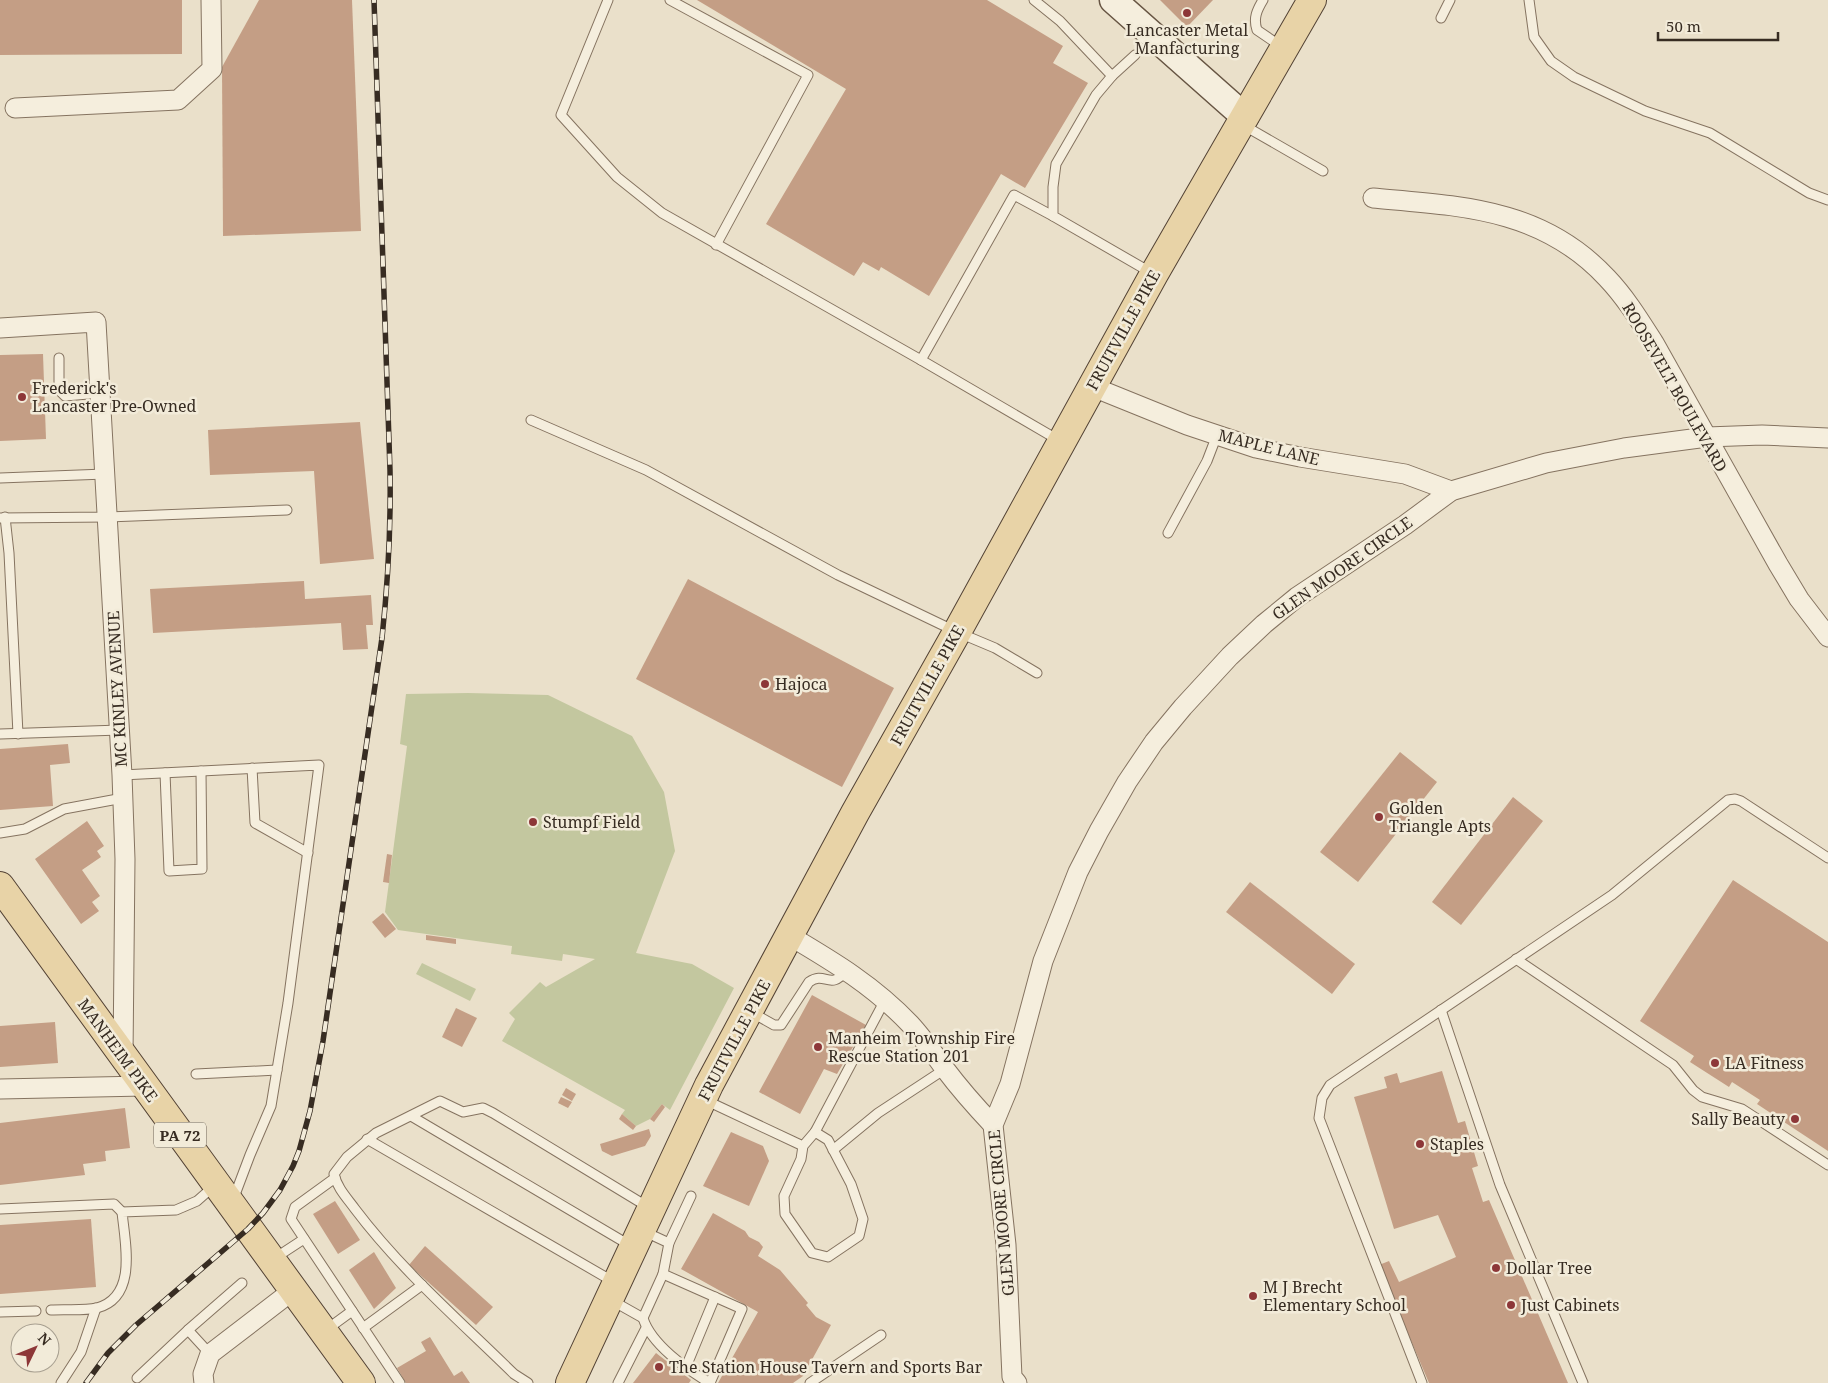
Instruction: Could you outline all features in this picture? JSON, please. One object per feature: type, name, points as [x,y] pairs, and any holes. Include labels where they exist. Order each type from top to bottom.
[{"type":"main road","points":[[1113,0],[1243,120]]},
{"type":"main road","name":"FRUITVILLE PIKE","points":[[570,1383],[702,1099],[855,813],[1154,274],[1312,0]]},
{"type":"main road","name":"MANHEIM PIKE","points":[[0,886],[292,1291],[361,1383]]},
{"type":"street","points":[[15,108],[178,100],[212,68],[211,0]]},
{"type":"street","name":"ROOSEVELT BOULEVARD","points":[[1373,198],[1484,210],[1515,218],[1571,247],[1607,278],[1632,308],[1778,564],[1800,599],[1828,637]]},
{"type":"street","name":"MC KINLEY AVENUE","points":[[0,328],[96,322],[123,798],[125,859],[123,1056]]},
{"type":"street","name":"MAPLE LANE","points":[[1093,386],[1187,426],[1256,448],[1405,474],[1451,491]]},
{"type":"street","name":"GLEN MOORE CIRCLE","points":[[1012,1381],[1006,1245],[993,1124],[1010,1084],[1043,962],[1078,872],[1127,782],[1154,742],[1212,674],[1264,624],[1313,586],[1451,491],[1546,463],[1624,448],[1707,437],[1762,435],[1828,438]]},
{"type":"street","points":[[790,936],[847,970],[885,1000],[911,1025],[964,1094],[993,1124]]},
{"type":"street","points":[[0,1089],[144,1086]]},
{"type":"street","points":[[204,1383],[203,1374],[210,1354],[292,1291]]},
{"type":"lane","points":[[608,0],[561,115],[617,177],[662,213],[1062,442]]},
{"type":"lane","points":[[670,0],[808,75],[716,245]]},
{"type":"lane","points":[[1034,0],[1060,21],[1112,76]]},
{"type":"lane","points":[[1263,0],[1257,10],[1255,19],[1257,30],[1284,49]]},
{"type":"lane","points":[[1441,18],[1450,0]]},
{"type":"lane","points":[[1529,0],[1534,37],[1552,61],[1574,77],[1645,111],[1710,133],[1809,193],[1828,200]]},
{"type":"lane","points":[[1053,216],[1053,187],[1056,164],[1096,95],[1112,76],[1136,55]]},
{"type":"lane","points":[[1243,120],[1323,171]]},
{"type":"lane","points":[[921,360],[1014,195],[1154,274]]},
{"type":"lane","points":[[59,358],[59,390],[65,396],[100,393]]},
{"type":"lane","points":[[531,420],[646,470],[838,574],[957,632],[995,648],[1037,673]]},
{"type":"lane","points":[[1168,533],[1207,461],[1218,435]]},
{"type":"lane","points":[[0,478],[105,474]]},
{"type":"lane","points":[[18,734],[9,553],[3,518],[108,517],[287,510]]},
{"type":"lane","points":[[0,734],[120,730]]},
{"type":"lane","points":[[122,775],[319,765],[288,1003],[271,1106],[250,1155],[224,1195],[176,1210],[122,1212]]},
{"type":"lane","points":[[252,768],[255,823],[308,853]]},
{"type":"lane","points":[[166,773],[168,871],[202,869],[201,771]]},
{"type":"lane","points":[[0,833],[25,830],[64,809],[123,798]]},
{"type":"lane","points":[[1422,1383],[1320,1118],[1320,1108],[1325,1091],[1330,1085],[1612,895],[1728,800],[1741,800],[1828,858]]},
{"type":"lane","points":[[1516,959],[1673,1064],[1693,1090],[1702,1098],[1742,1110],[1828,1165]]},
{"type":"lane","points":[[749,1011],[774,1025],[781,1025],[809,982],[816,978],[835,981],[847,970]]},
{"type":"lane","points":[[815,1132],[828,1140],[851,1184],[862,1219],[859,1236],[828,1257],[812,1253],[785,1214],[784,1196],[801,1159],[803,1146],[815,1132],[885,1000]]},
{"type":"lane","points":[[1441,1010],[1500,1185],[1583,1383]]},
{"type":"lane","points":[[833,1150],[878,1113],[945,1069]]},
{"type":"lane","points":[[196,1074],[277,1070]]},
{"type":"lane","points":[[702,1099],[803,1146]]},
{"type":"lane","points":[[528,1383],[514,1374],[408,1271],[336,1184],[334,1174],[347,1157],[376,1133],[440,1101],[463,1112],[483,1108],[591,1172],[641,1228]]},
{"type":"lane","points":[[412,1116],[581,1216],[641,1228],[669,1243]]},
{"type":"lane","points":[[368,1139],[612,1290],[643,1318],[646,1328],[660,1344],[686,1367],[710,1383],[742,1309],[663,1274]]},
{"type":"lane","points":[[335,1178],[295,1207],[291,1219],[400,1383]]},
{"type":"lane","points":[[643,1318],[663,1274],[669,1243],[691,1196]]},
{"type":"lane","points":[[0,1209],[114,1204],[122,1212],[126,1263],[125,1279],[119,1295],[108,1304],[96,1308],[51,1310]]},
{"type":"lane","points":[[272,1261],[304,1239]]},
{"type":"lane","points":[[137,1378],[242,1283]]},
{"type":"lane","points":[[363,1328],[422,1285]]},
{"type":"lane","points":[[686,1367],[715,1297]]},
{"type":"lane","points":[[61,1383],[81,1352],[96,1308]]},
{"type":"lane","points":[[0,1312],[36,1311]]},
{"type":"lane","points":[[323,1332],[352,1311]]},
{"type":"lane","points":[[618,1383],[646,1328]]},
{"type":"lane","points":[[188,1330],[210,1354]]},
{"type":"lane","points":[[810,1383],[880,1334]]},
{"type":"green space","name":"Stumpf Field","points":[[406,694],[548,695],[632,736],[664,792],[675,851],[636,953],[692,964],[734,988],[670,1110],[662,1104],[650,1119],[636,1126],[622,1114],[625,1110],[502,1041],[515,1019],[509,1013],[540,982],[546,987],[595,959],[563,954],[562,961],[511,954],[512,946],[398,930],[385,912],[407,746],[400,744]]},
{"type":"green space","points":[[422,963],[476,989],[470,1001],[416,974]]},
{"type":"building","points":[[0,0],[182,0],[182,54],[0,55]]},
{"type":"building","points":[[259,0],[352,0],[361,231],[223,236],[222,67]]},
{"type":"building","points":[[697,0],[987,0],[1063,46],[1053,63],[1088,83],[1025,188],[1001,174],[929,296],[881,267],[879,271],[863,262],[854,276],[766,224],[846,89]]},
{"type":"building","name":"Lancaster Metal Manfacturing","points":[[1160,0],[1213,0],[1187,27]]},
{"type":"building","name":"Frederick's Lancaster Pre-Owned","points":[[43,354],[46,439],[0,441],[0,355]]},
{"type":"building","points":[[360,422],[374,559],[320,564],[314,471],[210,475],[208,430]]},
{"type":"building","name":"Hajoca","points":[[688,579],[894,688],[842,787],[636,679]]},
{"type":"building","points":[[304,581],[305,599],[371,595],[373,625],[366,625],[368,649],[343,650],[341,623],[153,633],[150,589]]},
{"type":"building","points":[[68,744],[70,763],[50,765],[53,806],[0,810],[0,749]]},
{"type":"building","name":"Golden Triangle Apts","points":[[1400,752],[1437,782],[1358,882],[1320,852]]},
{"type":"building","name":"Golden Triangle Apts","points":[[1513,797],[1543,821],[1461,925],[1432,902]]},
{"type":"building","points":[[87,821],[104,846],[97,851],[101,857],[82,870],[100,896],[92,902],[99,911],[81,924],[35,859]]},
{"type":"building","points":[[387,854],[392,855],[389,883],[383,882]]},
{"type":"building","points":[[1733,880],[1828,942],[1828,1151],[1757,1104],[1760,1100],[1732,1082],[1729,1087],[1690,1062],[1694,1056],[1640,1021]]},
{"type":"building","points":[[1250,882],[1355,964],[1332,994],[1226,912]]},
{"type":"building","points":[[383,913],[396,929],[385,938],[372,922]]},
{"type":"building","points":[[426,935],[456,939],[456,944],[426,940]]},
{"type":"building","name":"Manheim Township Fire Rescue Station 201","points":[[812,995],[866,1025],[837,1074],[824,1069],[800,1114],[759,1092]]},
{"type":"building","points":[[456,1008],[477,1018],[462,1047],[442,1037]]},
{"type":"building","points":[[55,1022],[58,1063],[0,1067],[0,1026]]},
{"type":"building","points":[[1442,1071],[1458,1123],[1465,1121],[1478,1166],[1472,1168],[1483,1202],[1489,1200],[1568,1383],[1429,1383],[1379,1265],[1389,1261],[1399,1282],[1456,1257],[1438,1215],[1394,1229],[1354,1097],[1387,1088],[1384,1077],[1397,1073],[1400,1083]]},
{"type":"building","points":[[566,1088],[576,1094],[572,1101],[562,1095]]},
{"type":"building","points":[[561,1097],[572,1102],[568,1108],[558,1103]]},
{"type":"building","points":[[662,1104],[665,1107],[654,1122],[650,1119]]},
{"type":"building","points":[[125,1108],[130,1148],[105,1151],[106,1161],[83,1164],[85,1175],[0,1185],[0,1123]]},
{"type":"building","points":[[622,1114],[636,1126],[633,1130],[619,1119]]},
{"type":"building","points":[[649,1129],[651,1136],[645,1146],[612,1156],[602,1151],[600,1144]]},
{"type":"building","points":[[731,1132],[763,1146],[769,1161],[749,1206],[703,1186]]},
{"type":"building","points":[[335,1201],[360,1240],[338,1254],[313,1214]]},
{"type":"building","points":[[713,1213],[745,1231],[749,1237],[759,1242],[763,1247],[758,1256],[780,1270],[808,1303],[806,1305],[816,1317],[831,1325],[803,1376],[793,1383],[718,1383],[758,1312],[681,1269]]},
{"type":"building","points":[[91,1219],[96,1287],[0,1294],[0,1225]]},
{"type":"building","points":[[425,1246],[493,1307],[476,1325],[409,1265]]},
{"type":"building","points":[[374,1252],[396,1288],[374,1309],[349,1270]]},
{"type":"building","points":[[430,1337],[454,1376],[462,1371],[470,1383],[406,1383],[397,1368],[426,1351],[421,1342]]},
{"type":"building","name":"The Station House Tavern and Sports Bar","points":[[656,1353],[691,1380],[689,1383],[633,1383]]},
{"type":"railway","points":[[86,1383],[108,1353],[136,1325],[248,1229],[263,1213],[280,1190],[293,1166],[310,1111],[323,1041],[382,638],[387,575],[390,470],[374,0]]},
{"type":"place","name":"Lancaster Metal Manfacturing","points":[[1187,13]]},
{"type":"place","name":"Frederick's Lancaster Pre-Owned","points":[[22,397]]},
{"type":"place","name":"Hajoca","points":[[765,684]]},
{"type":"place","name":"Golden Triangle Apts","points":[[1379,817]]},
{"type":"place","name":"Stumpf Field","points":[[533,822]]},
{"type":"place","name":"Manheim Township Fire Rescue Station 201","points":[[818,1047]]},
{"type":"place","name":"LA Fitness","points":[[1715,1063]]},
{"type":"place","name":"Sally Beauty","points":[[1795,1119]]},
{"type":"place","name":"Staples","points":[[1420,1144]]},
{"type":"place","name":"Dollar Tree","points":[[1496,1268]]},
{"type":"place","name":"M J Brecht Elementary School","points":[[1253,1296]]},
{"type":"place","name":"Just Cabinets","points":[[1511,1305]]},
{"type":"place","name":"The Station House Tavern and Sports Bar","points":[[659,1367]]}]
